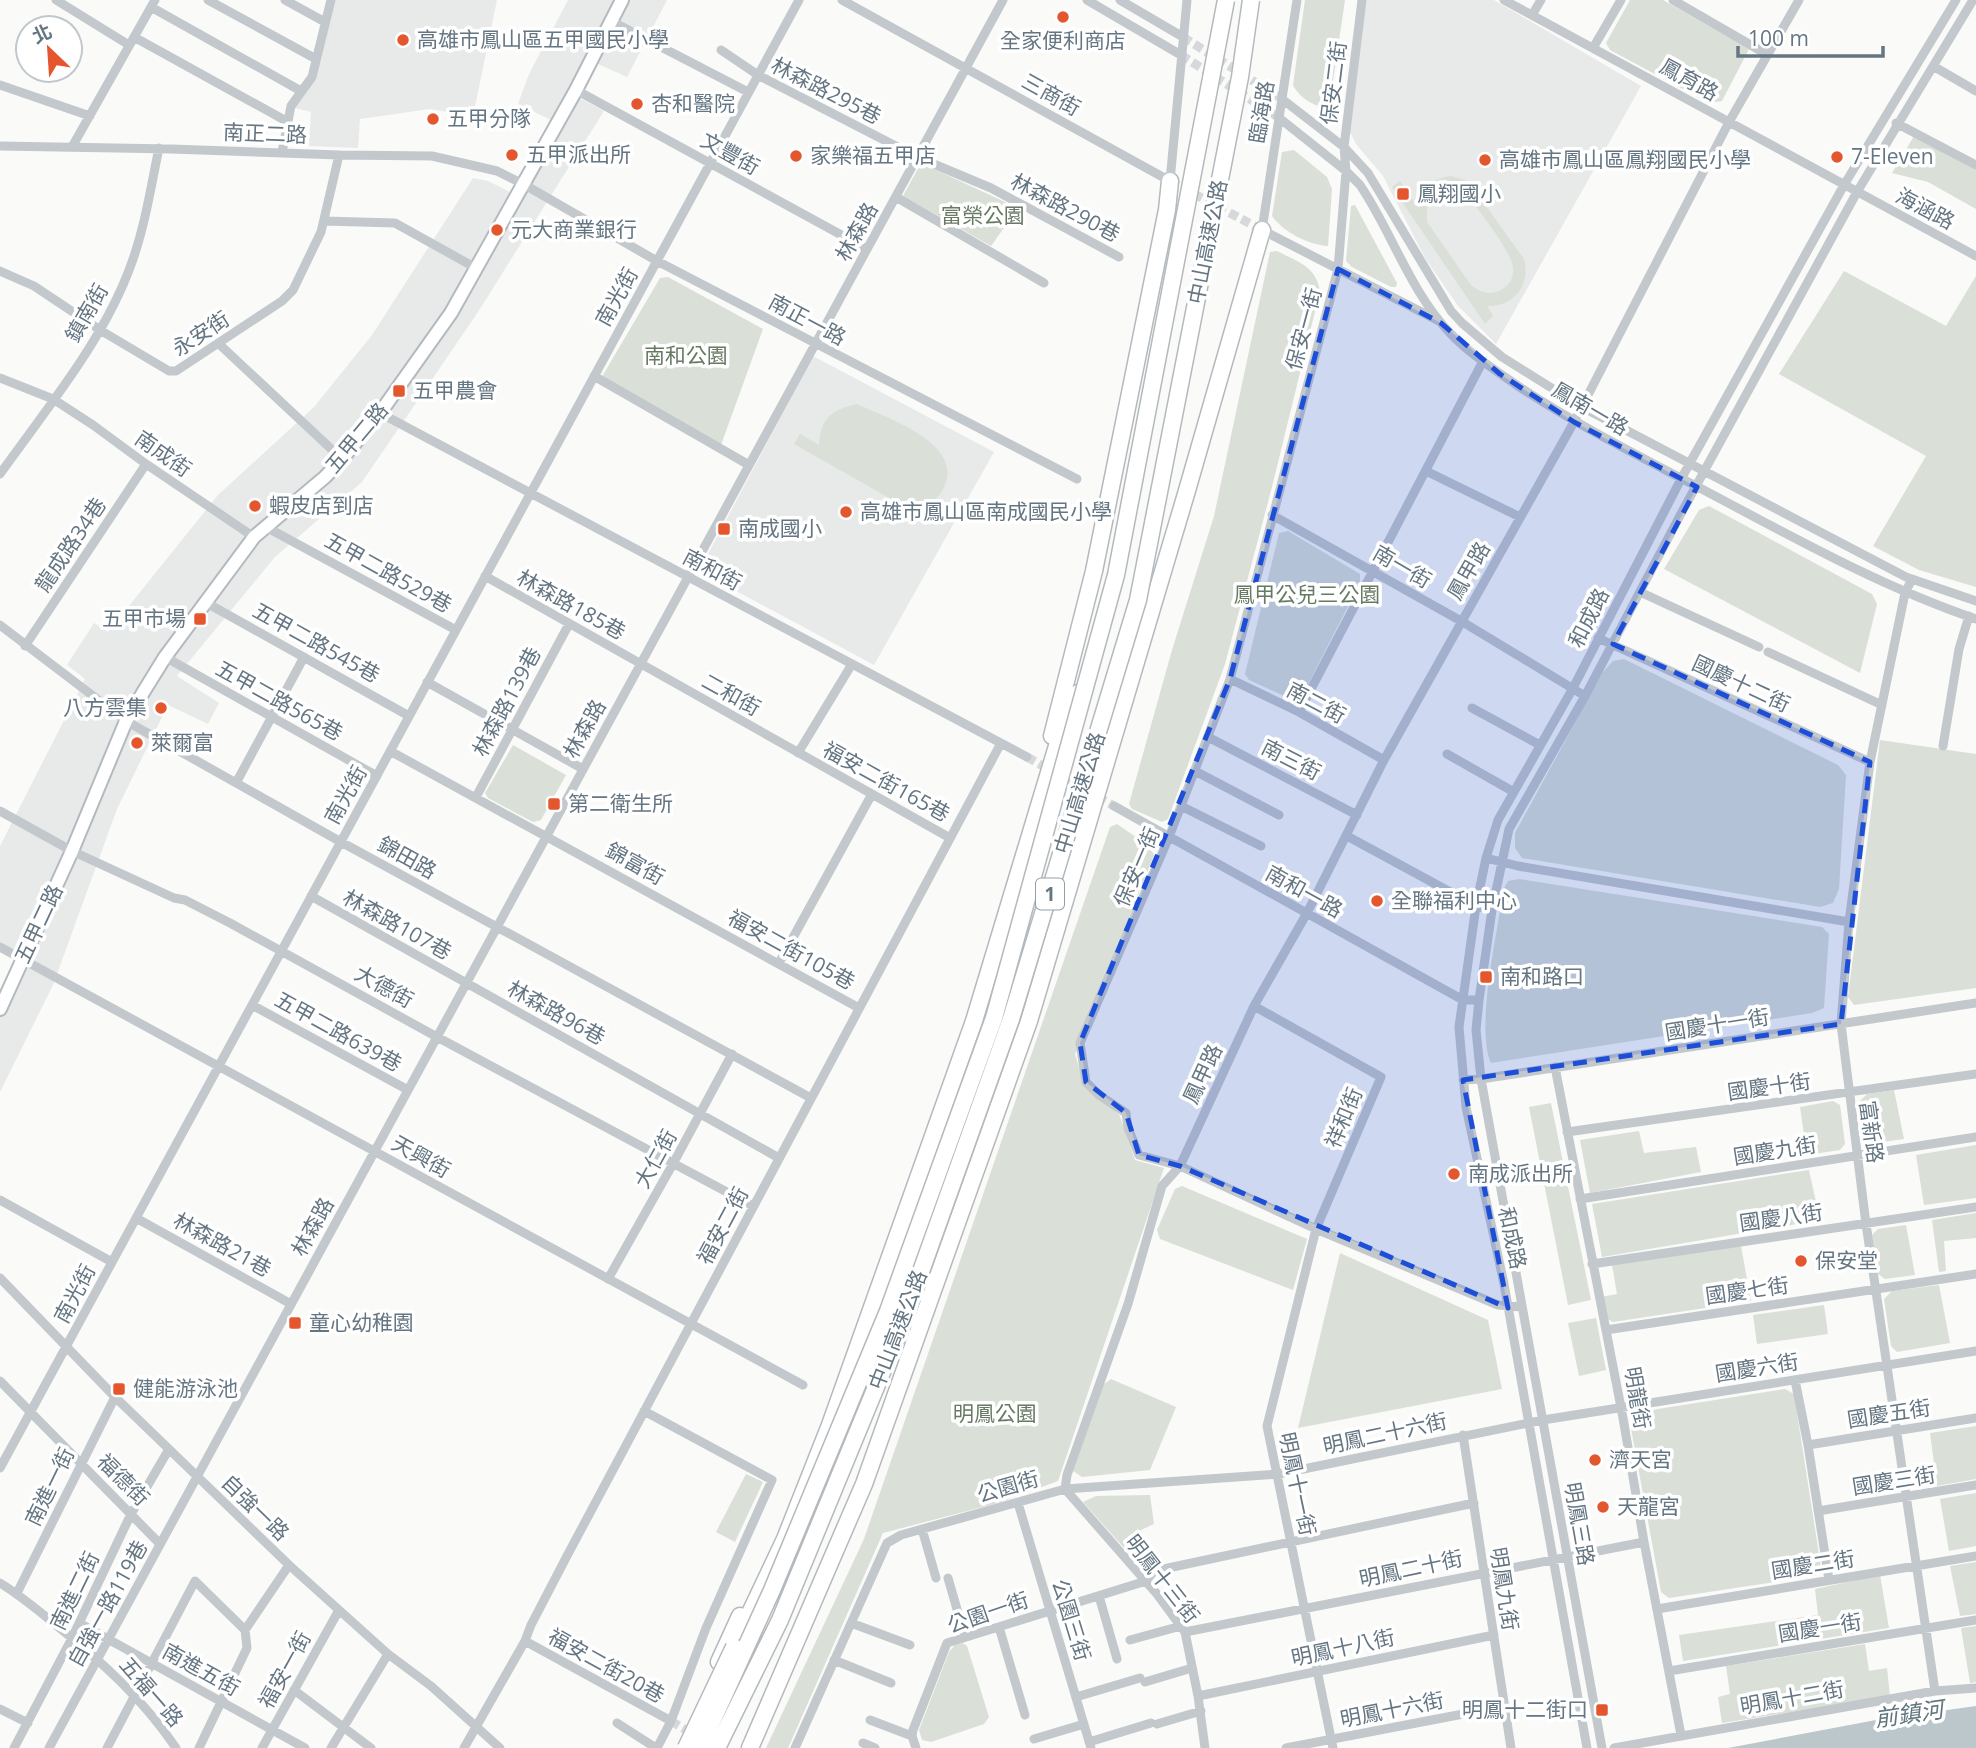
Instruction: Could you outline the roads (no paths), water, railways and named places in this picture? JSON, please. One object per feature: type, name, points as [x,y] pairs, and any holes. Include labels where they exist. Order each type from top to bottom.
[{"type":"highway","name":"中山高速公路","points":[[699,1748],[772,1590],[893,1298],[994,1018],[1116,575],[1226,0]]},
{"type":"highway","name":"中山高速公路","points":[[718,1748],[780,1620],[904,1319],[1011,1019],[1120,665],[1138,600],[1240,77],[1251,0]]},
{"type":"highway","points":[[974,1021],[1029,823],[1094,570],[1167,210],[1170,181]]},
{"type":"highway","points":[[750,1748],[864,1484],[1029,1021],[1262,230]]},
{"type":"highway","points":[[684,1748],[785,1539],[830,1425],[974,1021],[1057,746],[1100,636]]},
{"type":"highway","points":[[1029,1021],[1112,719],[1120,665]]},
{"type":"highway","points":[[741,1748],[847,1502],[902,1355],[935,1289]]},
{"type":"highway","points":[[684,1748],[790,1499],[844,1384]]},
{"type":"main road","name":"五甲二路","points":[[0,1009],[72,852],[126,722],[165,657],[254,537],[325,477],[380,414],[450,313],[525,185],[622,0]]},
{"type":"street","points":[[56,0],[288,122]]},
{"type":"street","points":[[208,0],[316,59]]},
{"type":"street","points":[[285,0],[325,22]]},
{"type":"street","points":[[282,152],[291,106],[312,77],[331,0]]},
{"type":"street","name":"南光街","points":[[66,1347],[799,0]]},
{"type":"street","name":"三商街","points":[[842,0],[1170,181]]},
{"type":"street","name":"林森路","points":[[198,1476],[1003,0]]},
{"type":"street","points":[[1087,0],[1181,55]]},
{"type":"street","points":[[1121,0],[1183,37]]},
{"type":"street","points":[[1170,181],[1187,0]]},
{"type":"street","name":"臨海路","points":[[1262,230],[1297,0]]},
{"type":"street","name":"保安二街","points":[[1346,171],[1344,147],[1362,0]]},
{"type":"street","name":"鳳育路","points":[[1504,0],[1857,192]]},
{"type":"street","points":[[1532,15],[1541,0]]},
{"type":"street","points":[[1593,48],[1621,0]]},
{"type":"street","points":[[1673,0],[1768,55]]},
{"type":"street","name":"鳳甲路","points":[[1180,1166],[1254,1006],[1307,913],[1384,760],[1574,422],[1729,122],[1799,0]]},
{"type":"street","name":"和成路","points":[[1508,1308],[1466,1107],[1459,1027],[1476,906],[1486,858],[1498,820],[1573,688],[1689,463],[1844,185],[1956,0]]},
{"type":"street","name":"和成路","points":[[1521,1307],[1481,1079],[1476,1030],[1492,910],[1509,829],[1586,696],[1857,192],[1972,0]]},
{"type":"street","points":[[72,147],[153,3],[301,92]]},
{"type":"street","points":[[611,21],[748,92]]},
{"type":"street","name":"林森路295巷","points":[[721,50],[758,75],[917,157]]},
{"type":"street","points":[[1933,66],[1976,91]]},
{"type":"street","points":[[0,85],[90,116]]},
{"type":"street","name":"文豐街","points":[[576,90],[867,249]]},
{"type":"street","name":"鳳南一路","points":[[1282,99],[1344,147],[1368,173],[1451,311],[1502,357],[1582,407],[1912,579],[1976,601]]},
{"type":"street","name":"鳳南一路","points":[[1278,117],[1360,185],[1427,304],[1452,335],[1483,361],[1574,422],[1681,479],[1905,593],[1973,617]]},
{"type":"street","points":[[1896,123],[1976,165]]},
{"type":"street","name":"南正二路","points":[[0,145],[432,156],[497,171],[525,185]]},
{"type":"street","name":"鎮南街","points":[[0,474],[3,463],[53,400],[100,330],[126,277],[139,243],[159,148]]},
{"type":"street","name":"永安街","points":[[0,271],[34,286],[100,330],[172,372],[288,297],[324,221],[339,155]]},
{"type":"street","name":"林森路290巷","points":[[917,157],[991,188],[1119,257]]},
{"type":"street","name":"保安一街","points":[[1346,171],[1338,269],[1230,679],[1169,837],[1080,1044],[1086,1082],[1099,1095],[1126,1113],[1128,1128],[1139,1154],[1180,1166],[1394,1263],[1508,1308],[1521,1307]]},
{"type":"street","name":"南正一路","points":[[525,185],[657,261],[1077,479]]},
{"type":"street","name":"海涵路","points":[[1857,192],[1976,256]]},
{"type":"street","points":[[896,197],[1044,283]]},
{"type":"street","points":[[324,221],[395,223],[476,268]]},
{"type":"street","points":[[1262,230],[1441,323],[1451,311]]},
{"type":"street","points":[[219,344],[342,459]]},
{"type":"street","points":[[1299,712],[1483,361]]},
{"type":"street","points":[[594,376],[749,465]]},
{"type":"street","name":"南成街","points":[[0,378],[53,400],[93,425],[254,537]]},
{"type":"street","name":"南和街","points":[[380,414],[1027,757]]},
{"type":"street","name":"龍成路34巷","points":[[25,646],[146,464]]},
{"type":"street","points":[[1426,471],[1520,517]]},
{"type":"street","name":"南一街","points":[[1272,515],[1461,621],[1586,696]]},
{"type":"street","name":"五甲二路529巷","points":[[266,527],[456,630]]},
{"type":"street","name":"林森路185巷","points":[[485,576],[640,664]]},
{"type":"street","name":"富新路","points":[[1912,579],[1905,593],[1870,762],[1849,922],[1841,1024],[1866,1224],[1935,1691]]},
{"type":"street","points":[[1640,592],[1882,705]]},
{"type":"street","name":"五甲二路545巷","points":[[205,602],[410,716]]},
{"type":"street","points":[[1943,746],[1959,649],[1973,617]]},
{"type":"street","name":"林森路139巷","points":[[476,797],[569,624]]},
{"type":"street","name":"錦田路","points":[[0,625],[126,722],[811,1098]]},
{"type":"street","name":"國慶十二街","points":[[1598,638],[1870,762]]},
{"type":"street","name":"五甲二路565巷","points":[[165,657],[377,776]]},
{"type":"street","points":[[236,783],[304,657]]},
{"type":"street","name":"二和街","points":[[640,664],[801,754]]},
{"type":"street","points":[[801,754],[852,664]]},
{"type":"street","name":"南二街","points":[[1230,679],[1299,712],[1384,760]]},
{"type":"street","points":[[427,682],[583,769]]},
{"type":"street","points":[[1472,708],[1540,745]]},
{"type":"street","name":"南三街","points":[[1208,737],[1357,815]]},
{"type":"street","name":"福安二街","points":[[464,1748],[525,1641],[543,1601],[1001,743]]},
{"type":"street","name":"錦富街","points":[[390,751],[706,923]]},
{"type":"street","name":"福安二街165巷","points":[[801,754],[950,838]]},
{"type":"street","points":[[1447,754],[1514,792]]},
{"type":"street","points":[[1195,771],[1279,815]]},
{"type":"street","points":[[779,963],[872,794]]},
{"type":"street","name":"南和一路","points":[[1114,806],[1463,1000],[1479,1000]]},
{"type":"street","points":[[1181,806],[1261,846]]},
{"type":"street","name":"大德街","points":[[0,811],[72,852],[174,898],[185,900],[753,1206]]},
{"type":"street","points":[[1347,836],[1476,906],[1492,910]]},
{"type":"street","points":[[1486,858],[1501,863],[1849,922]]},
{"type":"street","name":"林森路107巷","points":[[311,897],[466,983]]},
{"type":"street","name":"福安二街105巷","points":[[706,923],[859,1008]]},
{"type":"street","name":"天興街","points":[[0,947],[803,1385]]},
{"type":"street","name":"林森路96巷","points":[[466,983],[779,1158]]},
{"type":"street","name":"國慶十一街","points":[[1463,1080],[1976,1003]]},
{"type":"street","name":"五甲二路639巷","points":[[252,1005],[408,1090]]},
{"type":"street","name":"祥和街","points":[[1254,1006],[1381,1077],[1316,1228]]},
{"type":"street","name":"大仁街","points":[[608,1279],[732,1054]]},
{"type":"street","name":"明龍街","points":[[1555,1068],[1681,1735]]},
{"type":"street","name":"國慶十街","points":[[1567,1132],[1976,1074]]},
{"type":"street","name":"國慶九街","points":[[1580,1199],[1976,1137]]},
{"type":"street","name":"公園街","points":[[795,1748],[887,1543],[893,1537],[1065,1489],[1067,1475],[1128,1304],[1162,1186],[1180,1166]]},
{"type":"street","points":[[0,1200],[112,1262]]},
{"type":"street","name":"國慶八街","points":[[1592,1264],[1976,1207]]},
{"type":"street","name":"林森路21巷","points":[[136,1218],[291,1304]]},
{"type":"street","name":"明鳳十一街","points":[[1316,1228],[1267,1426],[1279,1474],[1332,1743]]},
{"type":"street","name":"國慶七街","points":[[1606,1329],[1976,1274]]},
{"type":"street","name":"自強一路","points":[[0,1278],[115,1397],[289,1565],[388,1654],[430,1686],[500,1748]]},
{"type":"street","name":"明鳳三路","points":[[1521,1307],[1602,1748]]},
{"type":"street","name":"明鳳三路","points":[[1508,1308],[1587,1748]]},
{"type":"street","points":[[0,1468],[66,1347]]},
{"type":"street","name":"國慶六街","points":[[1543,1420],[1976,1351]]},
{"type":"street","points":[[1795,1380],[1829,1580]]},
{"type":"street","name":"福德街","points":[[0,1381],[160,1544]]},
{"type":"street","name":"南進一街","points":[[17,1593],[115,1397]]},
{"type":"street","points":[[617,1723],[656,1748],[671,1721],[706,1628],[772,1480],[644,1412]]},
{"type":"street","name":"國慶五街","points":[[1808,1445],[1976,1418]]},
{"type":"street","name":"明鳳二十六街","points":[[1065,1489],[1279,1474],[1543,1420]]},
{"type":"street","name":"明鳳九街","points":[[1463,1436],[1511,1748]]},
{"type":"street","points":[[0,1444],[10,1450]]},
{"type":"street","name":"南進二街","points":[[14,1748],[72,1638],[131,1514],[169,1449]]},
{"type":"street","name":"自強一路119巷","points":[[50,1748],[198,1476]]},
{"type":"street","name":"國慶三街","points":[[1818,1511],[1976,1485]]},
{"type":"street","name":"明鳳十三街","points":[[1065,1489],[1146,1581],[1183,1629],[1198,1696],[1205,1748]]},
{"type":"street","name":"公園三街","points":[[1018,1503],[1090,1745]]},
{"type":"street","name":"公園一街","points":[[912,1736],[947,1643],[1146,1581],[1154,1571],[1474,1503]]},
{"type":"street","points":[[922,1529],[936,1578]]},
{"type":"street","name":"明鳳二十街","points":[[1130,1640],[1644,1542]]},
{"type":"street","name":"國慶二街","points":[[1657,1609],[1976,1556]]},
{"type":"street","points":[[245,1630],[289,1565]]},
{"type":"street","points":[[948,1578],[965,1637]]},
{"type":"street","points":[[107,1748],[195,1581],[245,1630],[247,1648],[199,1748]]},
{"type":"street","name":"五福一路","points":[[0,1583],[17,1593],[97,1659],[136,1696],[176,1748]]},
{"type":"street","points":[[1099,1596],[1117,1659]]},
{"type":"street","name":"福安一街","points":[[262,1748],[339,1610]]},
{"type":"street","name":"國慶一街","points":[[1669,1671],[1976,1620]]},
{"type":"street","name":"南進五街","points":[[79,1623],[305,1748]]},
{"type":"street","points":[[850,1623],[910,1645]]},
{"type":"street","points":[[999,1627],[1025,1716]]},
{"type":"street","name":"明鳳十八街","points":[[1198,1696],[1494,1635]]},
{"type":"street","name":"福安二街20巷","points":[[525,1641],[671,1721]]},
{"type":"street","points":[[331,1748],[388,1654]]},
{"type":"street","points":[[834,1660],[891,1683]]},
{"type":"street","points":[[1076,1696],[1192,1668]]},
{"type":"street","name":"明鳳十二街","points":[[1614,1748],[1935,1691],[1976,1688]]},
{"type":"street","points":[[294,1690],[371,1748]]},
{"type":"street","name":"明鳳十六街","points":[[1286,1748],[1332,1743],[1505,1706]]},
{"type":"street","points":[[0,1709],[28,1723]]},
{"type":"street","points":[[1090,1745],[1200,1711]]},
{"type":"street","points":[[870,1720],[912,1736],[916,1748]]},
{"type":"street","points":[[1034,1739],[1084,1724]]},
{"type":"street","points":[[863,1744],[876,1748]]},
{"type":"tunnel","points":[[1183,37],[1282,99]]},
{"type":"tunnel","points":[[1181,55],[1278,117]]},
{"type":"tunnel","points":[[1170,181],[1262,230]]},
{"type":"tunnel","points":[[1027,757],[1114,806]]},
{"type":"tunnel","points":[[671,1721],[696,1736]]},
{"type":"place","name":"全家便利商店","points":[[1063,17]]},
{"type":"place","name":"高雄市鳳山區五甲國民小學","points":[[403,40]]},
{"type":"place","name":"杏和醫院","points":[[637,104]]},
{"type":"place","name":"五甲分隊","points":[[433,119]]},
{"type":"place","name":"五甲派出所","points":[[512,155]]},
{"type":"place","name":"家樂福五甲店","points":[[796,156]]},
{"type":"place","name":"7-Eleven","points":[[1837,157]]},
{"type":"place","name":"高雄市鳳山區鳳翔國民小學","points":[[1485,160]]},
{"type":"place","name":"鳳翔國小","points":[[1403,194]]},
{"type":"place","name":"元大商業銀行","points":[[497,230]]},
{"type":"place","name":"五甲農會","points":[[399,391]]},
{"type":"place","name":"蝦皮店到店","points":[[255,506]]},
{"type":"place","name":"高雄市鳳山區南成國民小學","points":[[846,512]]},
{"type":"place","name":"南成國小","points":[[724,529]]},
{"type":"place","name":"五甲市場","points":[[200,619]]},
{"type":"place","name":"八方雲集","points":[[161,708]]},
{"type":"place","name":"萊爾富","points":[[137,743]]},
{"type":"place","name":"第二衛生所","points":[[554,804]]},
{"type":"place","name":"全聯福利中心","points":[[1377,901]]},
{"type":"place","name":"南和路口","points":[[1486,977]]},
{"type":"place","name":"南成派出所","points":[[1454,1174]]},
{"type":"place","name":"保安堂","points":[[1801,1261]]},
{"type":"place","name":"童心幼稚園","points":[[295,1323]]},
{"type":"place","name":"健能游泳池","points":[[119,1389]]},
{"type":"place","name":"濟天宮","points":[[1595,1460]]},
{"type":"place","name":"天龍宮","points":[[1603,1507]]},
{"type":"place","name":"明鳳十二街口","points":[[1602,1710]]},
{"type":"park label","name":"富榮公園","points":[[983,216]]},
{"type":"park label","name":"南和公園","points":[[686,356]]},
{"type":"park label","name":"鳳甲公兒三公園","points":[[1307,595]]},
{"type":"park label","name":"明鳳公園","points":[[995,1414]]},
{"type":"water label","name":"前鎮河","points":[[1909,1714]]}]
